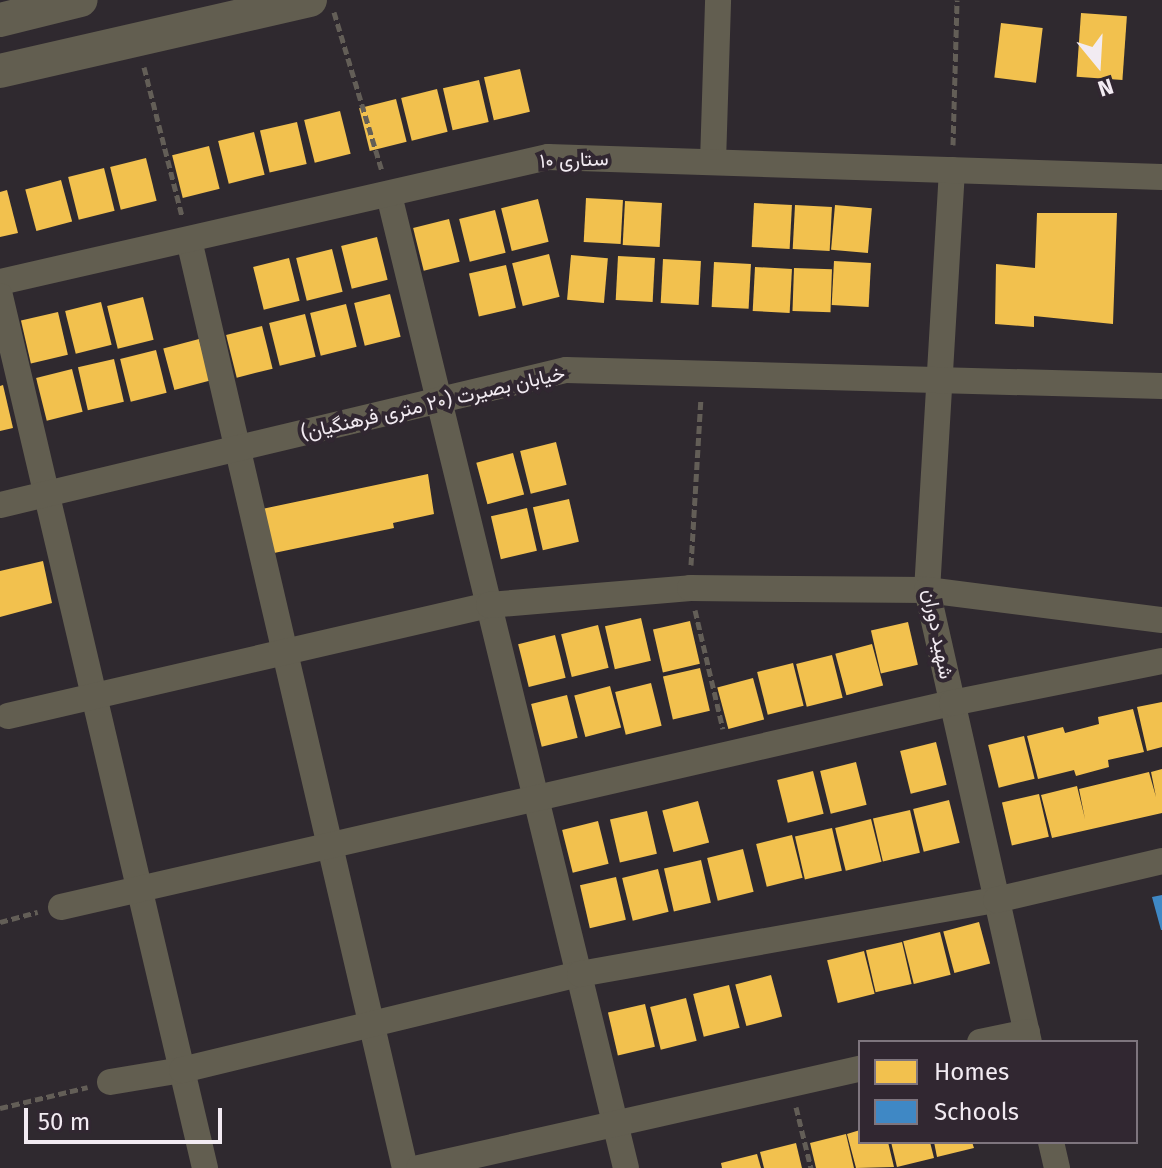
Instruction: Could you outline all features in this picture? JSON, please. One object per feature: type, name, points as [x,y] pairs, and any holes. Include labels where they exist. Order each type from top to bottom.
[{"type":"street","points":[[0,20],[81,0]]},
{"type":"street","points":[[0,71],[310,0]]},
{"type":"street","points":[[713,162],[718,0]]},
{"type":"street","name":"ستاری ۱۰","points":[[0,282],[548,157],[1162,177]]},
{"type":"street","name":"شهید دوران","points":[[952,170],[927,590],[1028,1037]]},
{"type":"street","points":[[389,195],[626,1168]]},
{"type":"street","points":[[189,240],[241,447],[375,1024],[405,1168]]},
{"type":"street","points":[[0,296],[205,1168]]},
{"type":"street","name":"خیابان بصیرت (۲۰ متری فرهنگیان)","points":[[0,505],[566,370],[1162,386]]},
{"type":"street","points":[[8,716],[489,605],[690,588],[927,590],[1162,620]]},
{"type":"street","points":[[61,907],[952,703],[1162,661]]},
{"type":"street","points":[[110,1082],[182,1070],[580,974],[996,900],[1162,861]]},
{"type":"street","points":[[999,1040],[1028,1037]]},
{"type":"street","points":[[419,1168],[858,1069]]},
{"type":"street","points":[[1051,1144],[1057,1168]]},
{"type":"path","points":[[331,0],[389,195]]},
{"type":"path","points":[[952,170],[957,0]]},
{"type":"path","points":[[137,39],[189,240]]},
{"type":"path","points":[[702,374],[690,588],[729,754]]},
{"type":"path","points":[[0,922],[61,907]]},
{"type":"path","points":[[0,1108],[110,1082]]},
{"type":"path","points":[[790,1084],[811,1168]]},
{"type":"building: Homes","points":[[1081,13],[1127,16],[1122,80],[1077,77]]},
{"type":"building: Homes","points":[[1001,23],[1043,28],[1036,83],[994,78]]},
{"type":"building: Homes","points":[[520,69],[530,112],[494,120],[484,77]]},
{"type":"building: Homes","points":[[479,80],[489,122],[453,130],[443,88]]},
{"type":"building: Homes","points":[[437,89],[448,132],[412,141],[401,98]]},
{"type":"building: Homes","points":[[396,99],[407,142],[370,151],[359,108]]},
{"type":"building: Homes","points":[[340,111],[351,154],[315,163],[304,120]]},
{"type":"building: Homes","points":[[297,122],[307,164],[270,172],[260,131]]},
{"type":"building: Homes","points":[[254,132],[265,175],[229,184],[218,141]]},
{"type":"building: Homes","points":[[209,146],[220,189],[183,198],[172,155]]},
{"type":"building: Homes","points":[[146,158],[157,201],[121,210],[110,167]]},
{"type":"building: Homes","points":[[104,168],[115,211],[79,220],[68,177]]},
{"type":"building: Homes","points":[[61,180],[72,222],[36,231],[25,190]]},
{"type":"building: Homes","points":[[7,190],[18,233],[0,237],[0,192]]},
{"type":"building: Homes","points":[[586,198],[623,200],[621,244],[584,242]]},
{"type":"building: Homes","points":[[538,199],[549,242],[512,251],[501,208]]},
{"type":"building: Homes","points":[[625,201],[662,203],[660,247],[623,245]]},
{"type":"building: Homes","points":[[754,203],[792,205],[790,249],[752,247]]},
{"type":"building: Homes","points":[[795,205],[832,207],[830,251],[793,249]]},
{"type":"building: Homes","points":[[835,205],[872,208],[868,253],[831,250]]},
{"type":"building: Homes","points":[[495,210],[506,253],[470,262],[459,219]]},
{"type":"building: Homes","points":[[1037,213],[1117,213],[1113,324],[1034,316],[1034,327],[995,324],[996,264],[1035,268]]},
{"type":"building: Homes","points":[[449,219],[460,262],[424,271],[413,228]]},
{"type":"building: Homes","points":[[377,237],[388,280],[352,289],[341,246]]},
{"type":"building: Homes","points":[[332,249],[343,292],[307,301],[296,258]]},
{"type":"building: Homes","points":[[549,254],[560,297],[523,306],[512,263]]},
{"type":"building: Homes","points":[[571,255],[608,258],[604,303],[567,300]]},
{"type":"building: Homes","points":[[618,256],[655,258],[653,302],[616,300]]},
{"type":"building: Homes","points":[[289,258],[300,301],[264,310],[253,267]]},
{"type":"building: Homes","points":[[663,259],[701,261],[699,305],[661,303]]},
{"type":"building: Homes","points":[[834,261],[871,263],[869,307],[832,305]]},
{"type":"building: Homes","points":[[714,262],[751,264],[749,309],[712,307]]},
{"type":"building: Homes","points":[[506,265],[516,308],[479,316],[469,274]]},
{"type":"building: Homes","points":[[755,267],[792,269],[790,313],[753,311]]},
{"type":"building: Homes","points":[[794,268],[832,269],[830,312],[792,311]]},
{"type":"building: Homes","points":[[390,294],[401,337],[365,346],[354,303]]},
{"type":"building: Homes","points":[[143,297],[154,340],[118,349],[107,306]]},
{"type":"building: Homes","points":[[101,302],[112,345],[76,354],[65,311]]},
{"type":"building: Homes","points":[[346,304],[357,347],[321,356],[310,313]]},
{"type":"building: Homes","points":[[58,312],[68,355],[31,363],[21,321]]},
{"type":"building: Homes","points":[[305,314],[316,357],[280,366],[269,323]]},
{"type":"building: Homes","points":[[262,326],[273,369],[237,378],[226,335]]},
{"type":"building: Homes","points":[[199,339],[210,381],[174,390],[163,349]]},
{"type":"building: Homes","points":[[156,350],[167,393],[131,402],[120,359]]},
{"type":"building: Homes","points":[[114,359],[124,402],[88,410],[78,367]]},
{"type":"building: Homes","points":[[72,369],[83,412],[47,421],[36,378]]},
{"type":"building: Homes","points":[[3,385],[13,428],[0,431],[0,386]]},
{"type":"building: Homes","points":[[556,442],[567,485],[531,494],[520,451]]},
{"type":"building: Homes","points":[[513,453],[524,495],[487,504],[476,463]]},
{"type":"building: Homes","points":[[428,474],[434,514],[393,523],[394,528],[274,553],[262,509]]},
{"type":"building: Homes","points":[[569,499],[579,542],[543,550],[533,507]]},
{"type":"building: Homes","points":[[527,508],[537,551],[501,559],[491,516]]},
{"type":"building: Homes","points":[[43,561],[52,603],[0,617],[0,571]]},
{"type":"building: Homes","points":[[641,618],[651,661],[615,669],[605,626]]},
{"type":"building: Homes","points":[[690,621],[700,664],[663,672],[653,630]]},
{"type":"building: Homes","points":[[908,622],[918,665],[881,673],[871,631]]},
{"type":"building: Homes","points":[[598,625],[609,668],[572,677],[561,634]]},
{"type":"building: Homes","points":[[555,635],[566,678],[529,687],[518,644]]},
{"type":"building: Homes","points":[[872,644],[883,686],[846,695],[835,654]]},
{"type":"building: Homes","points":[[832,655],[843,698],[807,707],[796,664]]},
{"type":"building: Homes","points":[[793,663],[804,706],[768,715],[757,672]]},
{"type":"building: Homes","points":[[700,668],[710,711],[673,719],[663,677]]},
{"type":"building: Homes","points":[[753,678],[764,720],[728,729],[717,688]]},
{"type":"building: Homes","points":[[651,683],[662,726],[626,735],[615,692]]},
{"type":"building: Homes","points":[[610,686],[621,728],[585,737],[574,696]]},
{"type":"building: Homes","points":[[567,695],[578,738],[542,747],[531,704]]},
{"type":"building: Homes","points":[[1162,702],[1162,747],[1147,751],[1137,707]]},
{"type":"building: Homes","points":[[1133,709],[1144,752],[1108,760],[1109,767],[1076,776],[1074,770],[1038,779],[1027,736],[1063,727],[1065,733],[1099,724],[1098,717]]},
{"type":"building: Homes","points":[[1024,736],[1035,779],[999,788],[988,745]]},
{"type":"building: Homes","points":[[936,742],[947,785],[911,794],[900,751]]},
{"type":"building: Homes","points":[[856,762],[867,805],[831,814],[820,771]]},
{"type":"building: Homes","points":[[1162,769],[1162,813],[1052,838],[1041,795],[1077,786],[1085,819],[1079,789],[1149,772],[1156,797],[1151,772]]},
{"type":"building: Homes","points":[[813,771],[824,814],[788,823],[777,780]]},
{"type":"building: Homes","points":[[1039,794],[1049,837],[1012,845],[1002,803]]},
{"type":"building: Homes","points":[[949,800],[960,843],[924,852],[913,809]]},
{"type":"building: Homes","points":[[698,801],[709,843],[673,852],[662,811]]},
{"type":"building: Homes","points":[[910,810],[920,853],[883,861],[873,819]]},
{"type":"building: Homes","points":[[647,811],[657,854],[620,862],[610,820]]},
{"type":"building: Homes","points":[[871,819],[882,862],[846,871],[835,828]]},
{"type":"building: Homes","points":[[598,821],[609,864],[573,873],[562,830]]},
{"type":"building: Homes","points":[[832,828],[842,871],[805,879],[795,837]]},
{"type":"building: Homes","points":[[792,835],[803,878],[767,887],[756,844]]},
{"type":"building: Homes","points":[[743,849],[754,892],[718,901],[707,858]]},
{"type":"building: Homes","points":[[701,860],[711,903],[674,911],[664,869]]},
{"type":"building: Homes","points":[[658,869],[669,912],[633,921],[622,878]]},
{"type":"building: Homes","points":[[616,877],[626,920],[590,928],[580,885]]},
{"type":"building: Homes","points":[[979,922],[990,964],[954,973],[943,932]]},
{"type":"building: Homes","points":[[940,932],[951,975],[914,984],[903,941]]},
{"type":"building: Homes","points":[[902,942],[912,984],[876,992],[866,950]]},
{"type":"building: Homes","points":[[864,951],[875,994],[838,1003],[827,960]]},
{"type":"building: Homes","points":[[771,975],[782,1017],[746,1026],[735,985]]},
{"type":"building: Homes","points":[[729,985],[740,1028],[704,1037],[693,994]]},
{"type":"building: Homes","points":[[686,998],[697,1041],[661,1050],[650,1007]]},
{"type":"building: Homes","points":[[645,1004],[655,1047],[618,1055],[608,1013]]},
{"type":"building: Homes","points":[[858,1131],[858,1144],[888,1144],[894,1167],[856,1168],[847,1134]]},
{"type":"building: Homes","points":[[846,1134],[854,1168],[816,1168],[810,1143]]},
{"type":"building: Homes","points":[[796,1143],[802,1168],[764,1168],[760,1152]]},
{"type":"building: Homes","points":[[891,1144],[930,1144],[934,1158],[897,1167]]},
{"type":"building: Homes","points":[[934,1144],[973,1144],[974,1148],[937,1157]]},
{"type":"building: Homes","points":[[757,1154],[761,1168],[722,1168],[721,1163]]},
{"type":"building: Schools","points":[[1162,895],[1162,930],[1161,930],[1152,897]]}]
